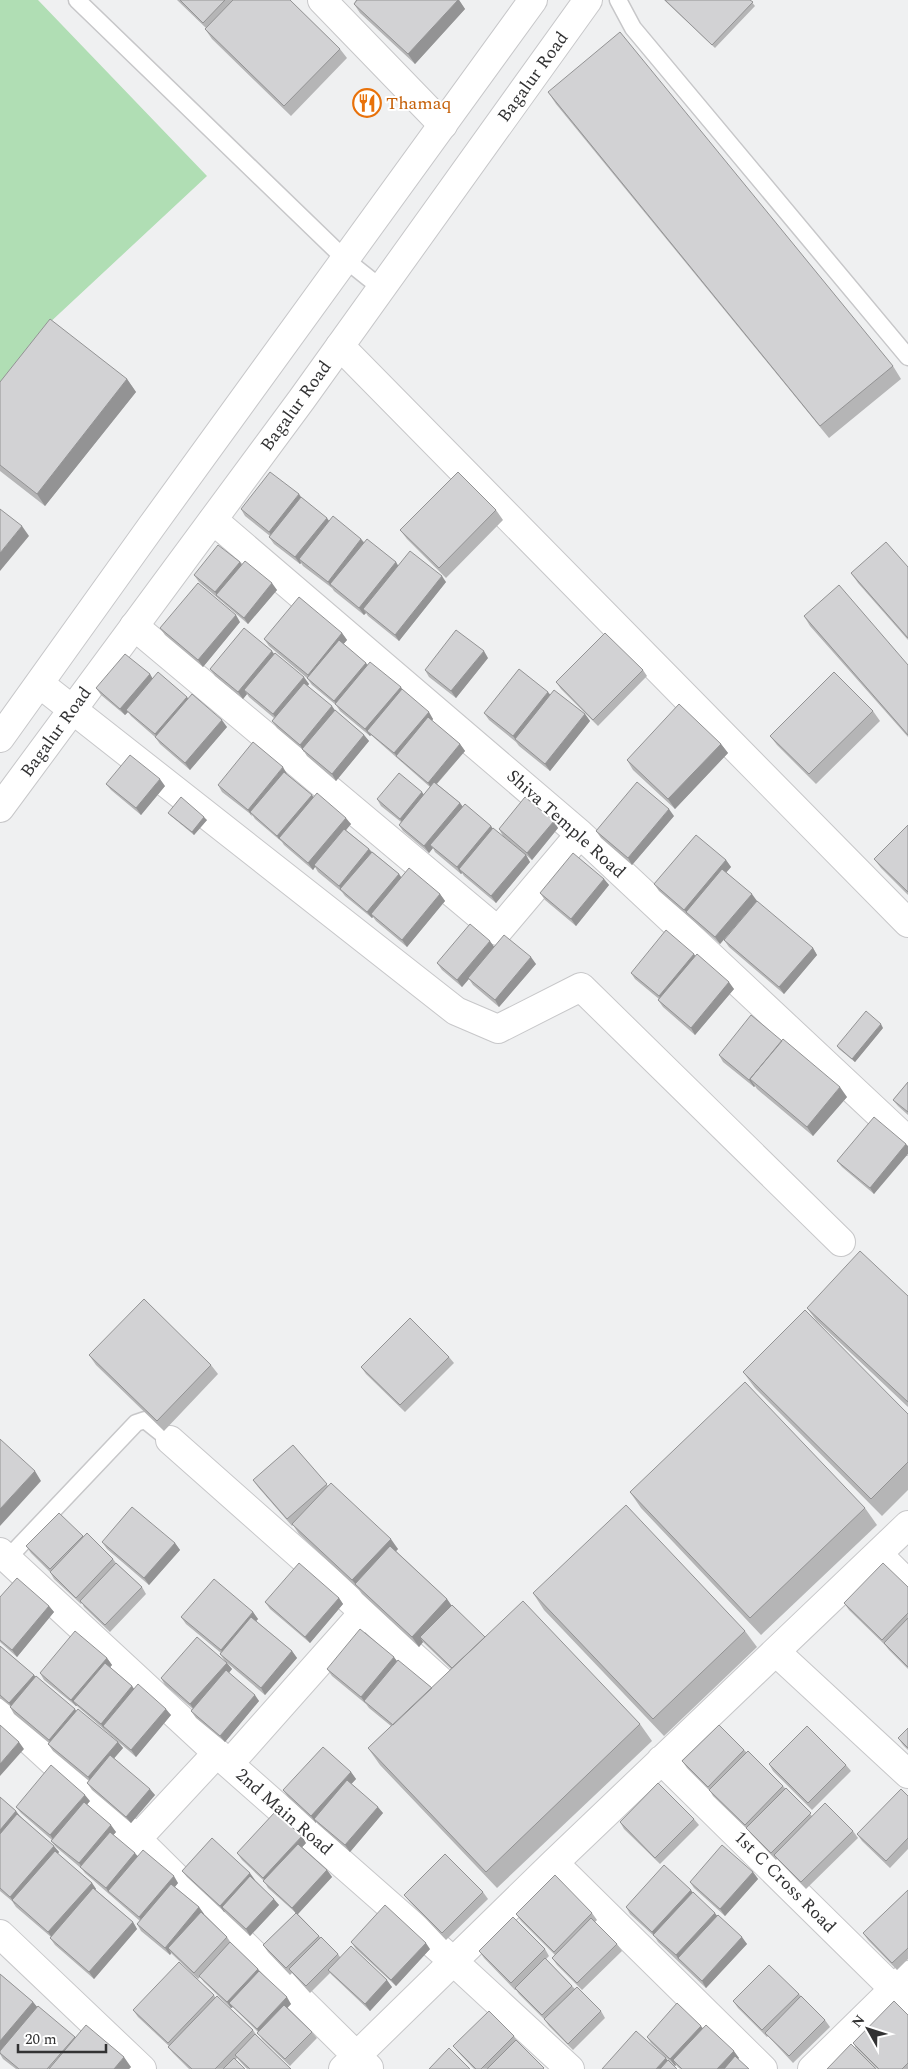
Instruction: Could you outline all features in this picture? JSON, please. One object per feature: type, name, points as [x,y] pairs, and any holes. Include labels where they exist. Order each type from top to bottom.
[{"type":"street","points":[[322,0],[443,125]]},
{"type":"street","points":[[0,738],[150,527],[534,0]]},
{"type":"street","name":"Bagalur Road","points":[[0,808],[340,346],[588,0]]},
{"type":"street","points":[[340,346],[908,923]]},
{"type":"street","name":"Shiva Temple Road","points":[[213,520],[580,834],[908,1141]]},
{"type":"street","points":[[134,626],[498,932],[580,834]]},
{"type":"street","points":[[40,684],[456,1012],[498,1029],[581,987],[841,1242]]},
{"type":"street","points":[[170,1440],[447,1687]]},
{"type":"street","points":[[0,1713],[137,1839],[357,2065],[453,1961],[908,1524]]},
{"type":"street","points":[[878,1554],[908,1584]]},
{"type":"street","name":"2nd Main Road","points":[[3,1555],[223,1758],[453,1961],[570,2069]]},
{"type":"street","points":[[137,1839],[223,1758],[364,1612]]},
{"type":"street","points":[[776,1652],[908,1774]]},
{"type":"street","name":"1st C Cross Road","points":[[662,1760],[903,1989]]},
{"type":"street","points":[[554,1863],[763,2069]]},
{"type":"street","points":[[0,1934],[142,2069]]},
{"type":"street","points":[[812,2069],[903,1989]]},
{"type":"lane","points":[[77,0],[346,260],[381,288]]},
{"type":"lane","points":[[618,0],[633,28],[908,356]]},
{"type":"lane","points":[[619,42],[633,28]]},
{"type":"lane","points":[[3,1555],[136,1423],[145,1420],[170,1440]]},
{"type":"green space","points":[[0,0],[38,0],[207,176],[46,326],[0,385]]},
{"type":"building","points":[[180,0],[225,0],[203,23]]},
{"type":"building","points":[[233,0],[290,0],[340,49],[284,106],[205,29]]},
{"type":"building","points":[[357,0],[458,0],[408,54],[354,4]]},
{"type":"building","points":[[665,0],[750,0],[753,2],[712,45]]},
{"type":"building","points":[[620,32],[893,366],[820,426],[548,92]]},
{"type":"building","points":[[50,319],[127,379],[37,494],[0,465],[0,382]]},
{"type":"building","points":[[270,472],[299,494],[269,532],[241,509]]},
{"type":"building","points":[[458,472],[496,510],[439,568],[400,530]]},
{"type":"building","points":[[301,497],[327,518],[295,557],[269,537]]},
{"type":"building","points":[[0,509],[22,526],[0,553]]},
{"type":"building","points":[[333,516],[361,539],[328,582],[299,559]]},
{"type":"building","points":[[367,539],[396,562],[359,608],[330,584]]},
{"type":"building","points":[[886,542],[908,567],[908,638],[851,573]]},
{"type":"building","points":[[218,545],[240,562],[215,592],[194,575]]},
{"type":"building","points":[[410,551],[442,576],[395,635],[363,609]]},
{"type":"building","points":[[245,561],[272,583],[244,618],[216,595]]},
{"type":"building","points":[[198,583],[236,615],[198,660],[160,628]]},
{"type":"building","points":[[839,585],[908,665],[908,735],[804,616]]},
{"type":"building","points":[[299,597],[342,633],[308,675],[264,639]]},
{"type":"building","points":[[244,628],[272,651],[238,692],[210,669]]},
{"type":"building","points":[[456,630],[484,651],[451,691],[425,670]]},
{"type":"building","points":[[605,633],[643,670],[593,720],[556,682]]},
{"type":"building","points":[[339,640],[366,663],[334,701],[307,678]]},
{"type":"building","points":[[275,653],[304,677],[273,714],[244,690]]},
{"type":"building","points":[[125,654],[150,674],[120,709],[96,688]]},
{"type":"building","points":[[370,662],[401,687],[365,729],[335,704]]},
{"type":"building","points":[[519,669],[548,692],[513,736],[484,713]]},
{"type":"building","points":[[158,672],[187,697],[155,734],[126,710]]},
{"type":"building","points":[[834,672],[873,711],[809,774],[770,736]]},
{"type":"building","points":[[304,683],[332,706],[300,745],[272,721]]},
{"type":"building","points":[[402,689],[429,712],[394,753],[367,731]]},
{"type":"building","points":[[554,690],[585,714],[545,764],[515,739]]},
{"type":"building","points":[[192,694],[222,720],[185,763],[155,737]]},
{"type":"building","points":[[679,704],[721,744],[668,799],[627,760]]},
{"type":"building","points":[[335,710],[364,735],[332,774],[302,749]]},
{"type":"building","points":[[428,717],[460,744],[428,783],[396,756]]},
{"type":"building","points":[[253,742],[283,767],[248,810],[218,785]]},
{"type":"building","points":[[130,755],[160,779],[136,808],[106,784]]},
{"type":"building","points":[[284,772],[312,795],[277,836],[250,812]]},
{"type":"building","points":[[399,773],[422,792],[400,819],[377,799]]},
{"type":"building","points":[[434,782],[460,803],[424,846],[399,825]]},
{"type":"building","points":[[637,782],[669,809],[628,858],[596,831]]},
{"type":"building","points":[[317,793],[346,818],[308,863],[279,838]]},
{"type":"building","points":[[181,797],[204,817],[192,832],[168,813]]},
{"type":"building","points":[[525,797],[554,821],[527,853],[499,829]]},
{"type":"building","points":[[465,804],[491,826],[457,867],[430,845]]},
{"type":"building","points":[[908,825],[908,892],[874,859]]},
{"type":"building","points":[[493,828],[526,855],[491,896],[459,869]]},
{"type":"building","points":[[344,829],[369,849],[339,886],[314,865]]},
{"type":"building","points":[[696,835],[726,860],[684,910],[654,884]]},
{"type":"building","points":[[372,852],[399,874],[367,912],[340,889]]},
{"type":"building","points":[[573,853],[604,879],[571,919],[540,893]]},
{"type":"building","points":[[409,868],[440,894],[402,940],[371,914]]},
{"type":"building","points":[[722,869],[752,894],[715,937],[686,912]]},
{"type":"building","points":[[757,901],[813,948],[779,987],[724,940]]},
{"type":"building","points":[[470,924],[490,941],[457,980],[437,963]]},
{"type":"building","points":[[666,930],[694,954],[659,996],[631,973]]},
{"type":"building","points":[[504,935],[531,957],[495,1000],[468,978]]},
{"type":"building","points":[[697,954],[729,982],[691,1028],[658,1000]]},
{"type":"building","points":[[866,1011],[881,1024],[852,1059],[837,1046]]},
{"type":"building","points":[[751,1015],[782,1041],[749,1080],[719,1055]]},
{"type":"building","points":[[783,1039],[840,1087],[807,1127],[750,1079]]},
{"type":"building","points":[[908,1082],[908,1112],[893,1100]]},
{"type":"building","points":[[874,1117],[906,1144],[870,1188],[837,1161]]},
{"type":"building","points":[[860,1251],[908,1296],[908,1402],[807,1308]]},
{"type":"building","points":[[144,1299],[211,1365],[157,1421],[89,1355]]},
{"type":"building","points":[[805,1310],[908,1414],[908,1462],[871,1499],[743,1372]]},
{"type":"building","points":[[410,1318],[449,1357],[400,1405],[361,1367]]},
{"type":"building","points":[[745,1382],[865,1508],[750,1618],[630,1492]]},
{"type":"building","points":[[0,1439],[35,1471],[0,1509]]},
{"type":"building","points":[[293,1445],[327,1484],[287,1519],[253,1480]]},
{"type":"building","points":[[331,1483],[391,1539],[352,1580],[292,1524]]},
{"type":"building","points":[[626,1505],[745,1631],[653,1719],[533,1593]]},
{"type":"building","points":[[132,1507],[175,1543],[144,1578],[102,1542]]},
{"type":"building","points":[[59,1513],[83,1536],[50,1569],[26,1546]]},
{"type":"building","points":[[87,1533],[113,1559],[76,1598],[50,1572]]},
{"type":"building","points":[[390,1546],[447,1599],[412,1637],[355,1584]]},
{"type":"building","points":[[116,1563],[142,1587],[105,1625],[80,1601]]},
{"type":"building","points":[[299,1563],[339,1598],[305,1637],[265,1602]]},
{"type":"building","points":[[883,1563],[908,1587],[908,1613],[882,1640],[844,1603]]},
{"type":"building","points":[[17,1578],[49,1606],[12,1650],[0,1640],[0,1597]]},
{"type":"building","points":[[214,1579],[253,1612],[221,1650],[181,1617]]},
{"type":"building","points":[[523,1601],[640,1724],[486,1872],[368,1748]]},
{"type":"building","points":[[452,1605],[485,1637],[452,1668],[420,1637]]},
{"type":"building","points":[[251,1617],[292,1651],[261,1688],[220,1654]]},
{"type":"building","points":[[908,1618],[908,1667],[884,1643]]},
{"type":"building","points":[[360,1629],[394,1657],[361,1697],[327,1669]]},
{"type":"building","points":[[75,1631],[107,1658],[71,1700],[40,1673]]},
{"type":"building","points":[[197,1637],[227,1663],[190,1704],[161,1678]]},
{"type":"building","points":[[0,1646],[34,1675],[9,1703],[0,1695]]},
{"type":"building","points":[[398,1660],[432,1688],[393,1725],[364,1701]]},
{"type":"building","points":[[105,1663],[132,1686],[101,1724],[73,1701]]},
{"type":"building","points":[[226,1670],[255,1695],[220,1736],[191,1711]]},
{"type":"building","points":[[36,1676],[75,1709],[49,1740],[10,1707]]},
{"type":"building","points":[[138,1684],[166,1709],[131,1750],[103,1726]]},
{"type":"building","points":[[78,1709],[118,1742],[88,1777],[48,1744]]},
{"type":"building","points":[[0,1725],[19,1742],[0,1764]]},
{"type":"building","points":[[719,1725],[744,1750],[708,1787],[682,1761]]},
{"type":"building","points":[[807,1726],[846,1765],[808,1803],[769,1764]]},
{"type":"building","points":[[908,1728],[908,1748],[898,1738]]},
{"type":"building","points":[[323,1747],[351,1772],[311,1816],[283,1790]]},
{"type":"building","points":[[748,1751],[783,1786],[745,1825],[709,1790]]},
{"type":"building","points":[[110,1755],[150,1789],[126,1817],[87,1783]]},
{"type":"building","points":[[51,1765],[85,1795],[50,1835],[16,1807]]},
{"type":"building","points":[[347,1780],[378,1807],[345,1845],[314,1819]]},
{"type":"building","points":[[658,1783],[694,1819],[655,1858],[620,1822]]},
{"type":"building","points":[[786,1788],[811,1813],[771,1853],[746,1828]]},
{"type":"building","points":[[901,1789],[908,1796],[908,1838],[886,1861],[857,1834]]},
{"type":"building","points":[[0,1797],[16,1811],[0,1830]]},
{"type":"building","points":[[84,1802],[111,1825],[79,1863],[51,1841]]},
{"type":"building","points":[[825,1803],[853,1831],[801,1882],[774,1855]]},
{"type":"building","points":[[275,1812],[302,1836],[263,1878],[237,1853]]},
{"type":"building","points":[[17,1814],[54,1846],[10,1897],[0,1888],[0,1834]]},
{"type":"building","points":[[110,1832],[135,1853],[106,1888],[80,1867]]},
{"type":"building","points":[[212,1838],[250,1873],[220,1906],[182,1871]]},
{"type":"building","points":[[298,1844],[327,1870],[292,1908],[263,1881]]},
{"type":"building","points":[[722,1845],[753,1872],[720,1909],[690,1882]]},
{"type":"building","points":[[143,1850],[174,1876],[139,1917],[108,1891]]},
{"type":"building","points":[[55,1851],[92,1883],[48,1932],[12,1900]]},
{"type":"building","points":[[445,1854],[483,1892],[442,1933],[404,1895]]},
{"type":"building","points":[[664,1865],[691,1890],[652,1932],[626,1907]]},
{"type":"building","points":[[555,1875],[592,1913],[554,1952],[516,1914]]},
{"type":"building","points":[[250,1876],[274,1899],[246,1929],[222,1907]]},
{"type":"building","points":[[171,1884],[199,1907],[165,1948],[137,1924]]},
{"type":"building","points":[[93,1888],[133,1922],[89,1972],[50,1938]]},
{"type":"building","points":[[908,1890],[908,1948],[892,1963],[863,1933]]},
{"type":"building","points":[[693,1892],[715,1913],[676,1955],[653,1935]]},
{"type":"building","points":[[385,1905],[426,1943],[391,1980],[351,1942]]},
{"type":"building","points":[[201,1912],[227,1937],[194,1973],[168,1948]]},
{"type":"building","points":[[296,1913],[319,1936],[286,1968],[263,1945]]},
{"type":"building","points":[[718,1915],[742,1937],[702,1981],[678,1958]]},
{"type":"building","points":[[513,1917],[545,1949],[511,1983],[479,1951]]},
{"type":"building","points":[[591,1918],[617,1944],[577,1983],[552,1958]]},
{"type":"building","points":[[321,1937],[338,1954],[306,1986],[289,1969]]},
{"type":"building","points":[[230,1942],[258,1969],[227,2002],[199,1976]]},
{"type":"building","points":[[351,1946],[387,1980],[365,2004],[328,1970]]},
{"type":"building","points":[[545,1958],[572,1986],[542,2015],[515,1988]]},
{"type":"building","points":[[179,1962],[214,1995],[168,2043],[133,2010]]},
{"type":"building","points":[[769,1965],[799,1994],[762,2030],[733,2001]]},
{"type":"building","points":[[259,1971],[287,1997],[257,2029],[229,2003]]},
{"type":"building","points":[[0,1974],[33,2002],[0,2041]]},
{"type":"building","points":[[577,1987],[601,2011],[568,2044],[544,2019]]},
{"type":"building","points":[[217,1996],[253,2030],[215,2069],[192,2069],[168,2047]]},
{"type":"building","points":[[801,1996],[825,2020],[789,2056],[765,2033]]},
{"type":"building","points":[[894,2001],[908,2015],[908,2063],[902,2069],[879,2069],[853,2043]]},
{"type":"building","points":[[677,2003],[701,2026],[670,2059],[647,2037]]},
{"type":"building","points":[[284,2005],[312,2032],[285,2059],[257,2033]]},
{"type":"building","points":[[38,2006],[75,2037],[47,2069],[19,2069],[0,2051]]},
{"type":"building","points":[[489,2011],[514,2036],[481,2069],[476,2069],[453,2046]]},
{"type":"building","points":[[86,2025],[124,2057],[114,2069],[49,2069]]},
{"type":"building","points":[[706,2025],[734,2051],[717,2069],[682,2069],[673,2060]]},
{"type":"building","points":[[636,2031],[666,2058],[656,2069],[602,2069]]},
{"type":"building","points":[[255,2034],[291,2069],[250,2069],[235,2055]]},
{"type":"building","points":[[516,2040],[543,2069],[487,2069]]},
{"type":"building","points":[[851,2044],[876,2069],[827,2069]]},
{"type":"building","points":[[449,2048],[470,2069],[429,2069]]},
{"type":"building","points":[[735,2056],[749,2069],[724,2069]]},
{"type":"building","points":[[234,2058],[245,2069],[223,2069]]},
{"type":"building","points":[[668,2060],[677,2069],[660,2069]]},
{"type":"place","name":"Thamaq","points":[[367,103]]}]
